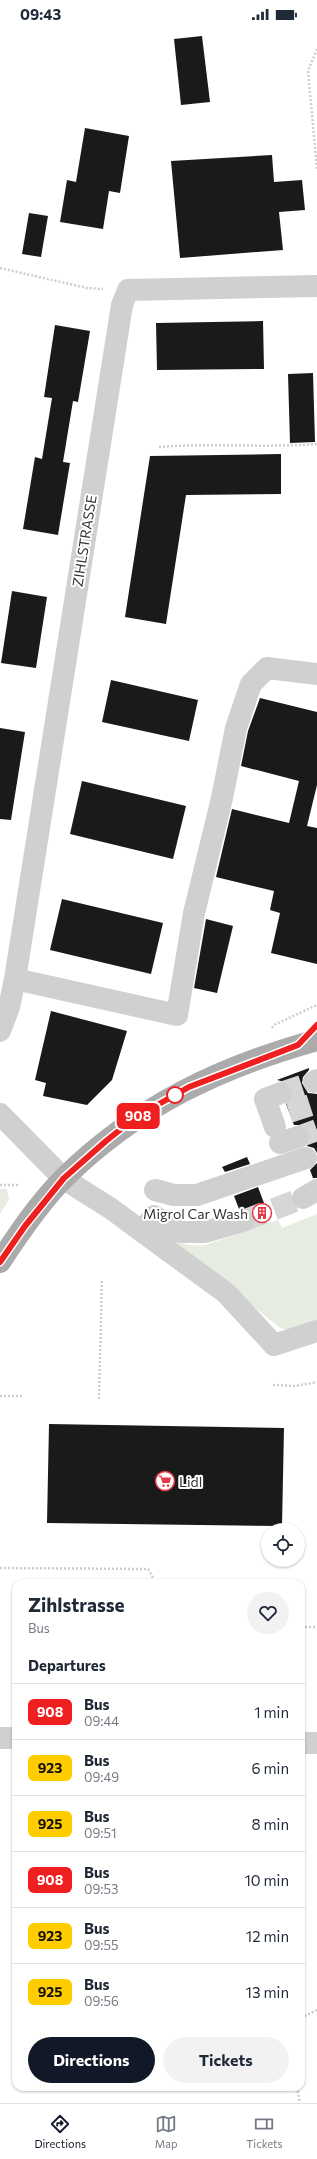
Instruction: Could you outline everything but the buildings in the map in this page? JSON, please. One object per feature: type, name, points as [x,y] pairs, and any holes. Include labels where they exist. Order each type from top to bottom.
[{"type":"main road","points":[[0,1262],[25,1226],[64,1178],[106,1141],[159,1103],[217,1075],[307,1042],[317,1025]]},
{"type":"street","points":[[128,290],[317,286]]},
{"type":"street","name":"ZIHLSTRASSE","points":[[0,1031],[9,1007],[15,979],[122,305],[128,290]]},
{"type":"street","points":[[15,979],[177,1015],[194,913],[222,798],[236,728],[251,684],[267,668],[317,674]]},
{"type":"street","points":[[0,1114],[64,1178],[110,1208],[226,1293],[274,1344],[317,1331]]},
{"type":"street","points":[[154,1190],[174,1195],[197,1195],[306,1158]]},
{"type":"street","points":[[142,1231],[154,1216],[180,1232],[204,1232],[243,1221]]},
{"type":"street","points":[[0,1738],[12,1738]]},
{"type":"street","points":[[305,1743],[317,1743]]},
{"type":"path","points":[[317,49],[308,71],[317,169]]},
{"type":"path","points":[[0,268],[87,288],[128,290]]},
{"type":"path","points":[[159,447],[200,444],[280,447],[317,444]]},
{"type":"path","points":[[274,1025],[317,1005]]},
{"type":"path","points":[[0,1185],[18,1185]]},
{"type":"path","points":[[99,1398],[102,1279]]},
{"type":"path","points":[[273,1385],[295,1386],[317,1382]]},
{"type":"path","points":[[0,1396],[22,1396]]},
{"type":"path","points":[[0,1568],[148,1569],[154,1579]]},
{"type":"path","points":[[305,1627],[317,1626]]},
{"type":"path","points":[[305,2016],[317,2010]]},
{"type":"path","points":[[298,2091],[300,2103]]},
{"type":"shaded area","points":[[0,1189],[7,1189],[9,1200],[0,1214]]},
{"type":"shaded area","points":[[317,1214],[317,1321],[290,1330],[280,1328],[153,1226],[178,1241],[197,1246],[205,1245],[278,1220],[282,1228]]},
{"type":"tunnel","points":[[281,1093],[314,1082]]},
{"type":"tunnel","points":[[289,1112],[317,1103]]},
{"type":"tunnel","points":[[298,1137],[317,1130]]},
{"type":"tunnel","points":[[243,1221],[303,1198]]},
{"type":"bus line","name":"908","points":[[0,1262],[25,1226],[64,1178],[136,1117],[189,1087],[298,1045],[317,1025]]},
{"type":"place","name":"Migrol Car Wash","points":[[262,1213]]},
{"type":"place","name":"Lidl","points":[[165,1481]]}]
